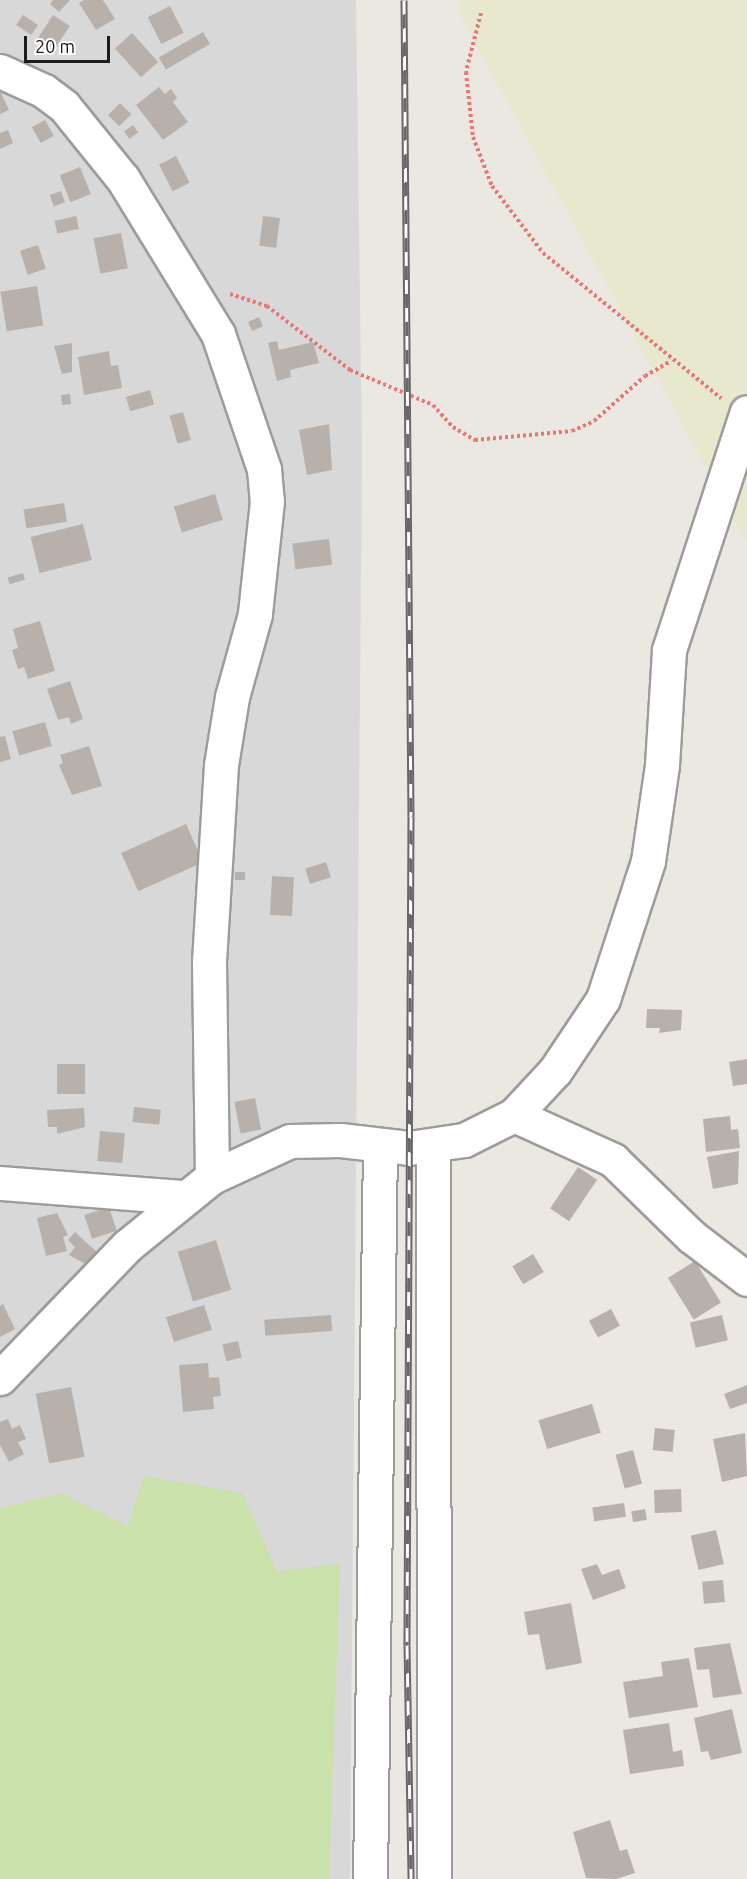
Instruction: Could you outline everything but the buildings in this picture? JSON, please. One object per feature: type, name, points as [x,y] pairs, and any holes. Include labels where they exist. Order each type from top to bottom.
[{"type":"street","points":[[0,71],[44,91],[64,106],[123,179],[186,279],[230,358],[259,444],[267,486],[255,614],[232,697],[221,765],[209,962],[212,1177]]},
{"type":"street","points":[[0,1378],[127,1246],[184,1197],[212,1177],[290,1141],[340,1140],[380,1146],[433,1145],[464,1140],[514,1115],[588,1028],[616,968],[648,861],[656,813],[669,650],[746,414]]},
{"type":"street","points":[[514,1115],[613,1160],[692,1237],[747,1279]]},
{"type":"street","points":[[433,1145],[434,1879]]},
{"type":"street","points":[[370,1879],[368,1722],[380,1146]]},
{"type":"street","points":[[0,1183],[184,1197]]},
{"type":"path","points":[[481,13],[466,72],[473,137],[492,186],[543,253],[671,361],[746,414]]},
{"type":"path","points":[[186,279],[267,306],[350,370],[433,405],[458,432],[476,440],[572,431],[594,422],[645,376],[671,361]]},
{"type":"shaded area","points":[[0,0],[356,0],[362,452],[350,1879],[0,1879]]},
{"type":"green space","points":[[460,0],[747,0],[747,543],[459,13]]},
{"type":"green space","points":[[144,1476],[242,1493],[277,1571],[340,1564],[329,1879],[0,1879],[0,1508],[61,1493],[128,1526]]},
{"type":"railway","points":[[404,0],[411,816],[407,1645],[411,1879]]}]
